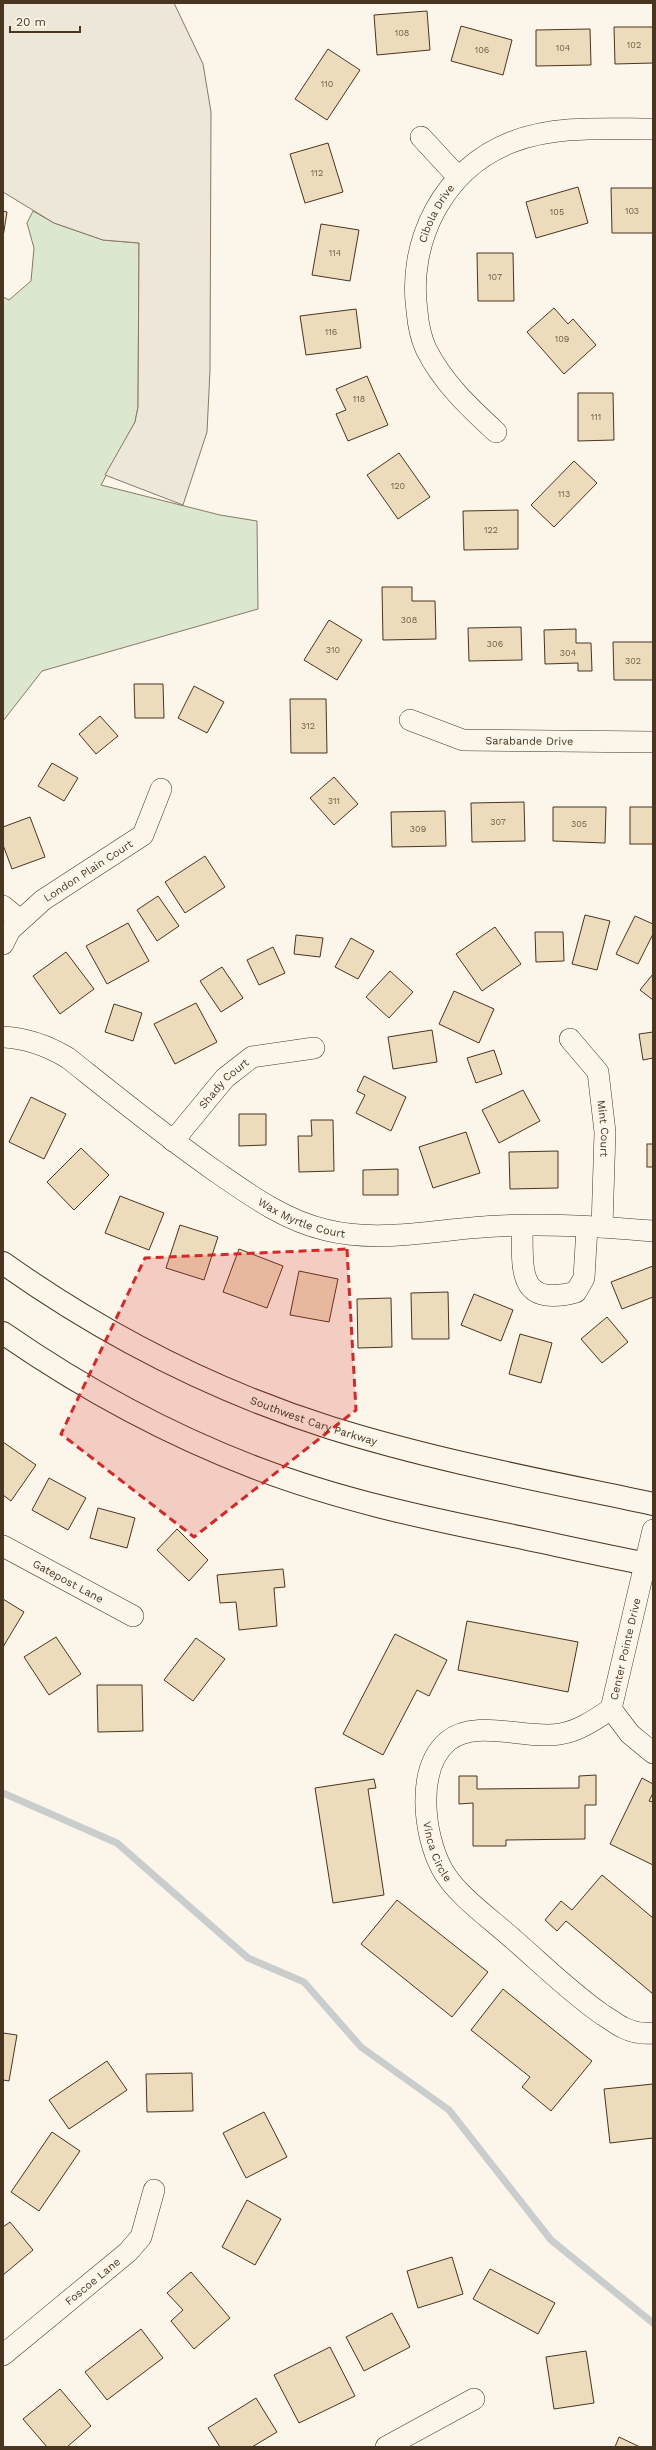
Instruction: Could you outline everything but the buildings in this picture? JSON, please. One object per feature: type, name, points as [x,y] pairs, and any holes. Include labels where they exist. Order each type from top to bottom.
[{"type":"main road","name":"Southwest Cary Parkway","points":[[3,1263],[77,1313],[140,1348],[233,1392],[331,1428],[440,1458],[653,1504]]},
{"type":"main road","points":[[3,1333],[66,1374],[153,1422],[255,1468],[310,1486],[438,1521],[648,1564]]},
{"type":"street","name":"Cibola Drive","points":[[496,432],[458,396],[440,373],[426,348],[418,319],[414,293],[415,265],[423,236],[440,200],[458,178],[481,158],[505,145],[544,133],[571,129],[653,129]]},
{"type":"street","points":[[422,137],[458,178]]},
{"type":"street","name":"Sarabande Drive","points":[[410,720],[463,740],[653,742]]},
{"type":"street","name":"London Plain Court","points":[[3,944],[10,930],[43,900],[143,835],[160,789]]},
{"type":"street","points":[[3,906],[20,920]]},
{"type":"street","name":"Wax Myrtle Court","points":[[3,1036],[32,1042],[53,1049],[68,1058],[173,1142],[258,1201],[300,1222],[326,1230],[351,1234],[388,1235],[500,1226],[594,1227],[653,1231]]},
{"type":"street","name":"Mint Court","points":[[522,1226],[524,1277],[530,1286],[536,1290],[557,1297],[576,1292],[584,1278],[594,1227],[605,1132],[598,1072],[570,1039]]},
{"type":"street","name":"Shady Court","points":[[173,1142],[225,1078],[252,1057],[314,1048]]},
{"type":"street","name":"Center Pointe Drive","points":[[653,1530],[648,1564],[611,1709],[630,1734],[653,1753]]},
{"type":"street","name":"Gatepost Lane","points":[[3,1546],[133,1616]]},
{"type":"street","name":"Vinca Circle","points":[[611,1709],[584,1726],[561,1734],[527,1736],[490,1730],[470,1732],[448,1741],[435,1758],[429,1777],[426,1820],[431,1846],[443,1870],[466,1897],[584,2002],[623,2028],[645,2034],[653,2033]]},
{"type":"street","name":"Foscoe Lane","points":[[3,2355],[128,2252],[141,2237],[154,2190]]},
{"type":"street","points":[[386,2447],[474,2399]]},
{"type":"highlighted area","points":[[347,1249],[356,1410],[194,1537],[61,1434],[145,1258]]},
{"type":"green space","points":[[33,211],[54,223],[103,240],[139,243],[138,407],[135,422],[101,485],[220,515],[257,521],[258,609],[42,671],[3,721],[3,297],[9,300],[31,281],[34,248],[27,223]]},
{"type":"shaded area","points":[[3,3],[174,3],[203,64],[211,112],[210,370],[207,432],[183,505],[105,475],[135,422],[138,407],[139,243],[103,240],[54,223],[3,192]]},
{"type":"waterway","points":[[3,1793],[117,1843],[248,1958],[304,1982],[361,2047],[449,2110],[551,2240],[653,2323]]}]
